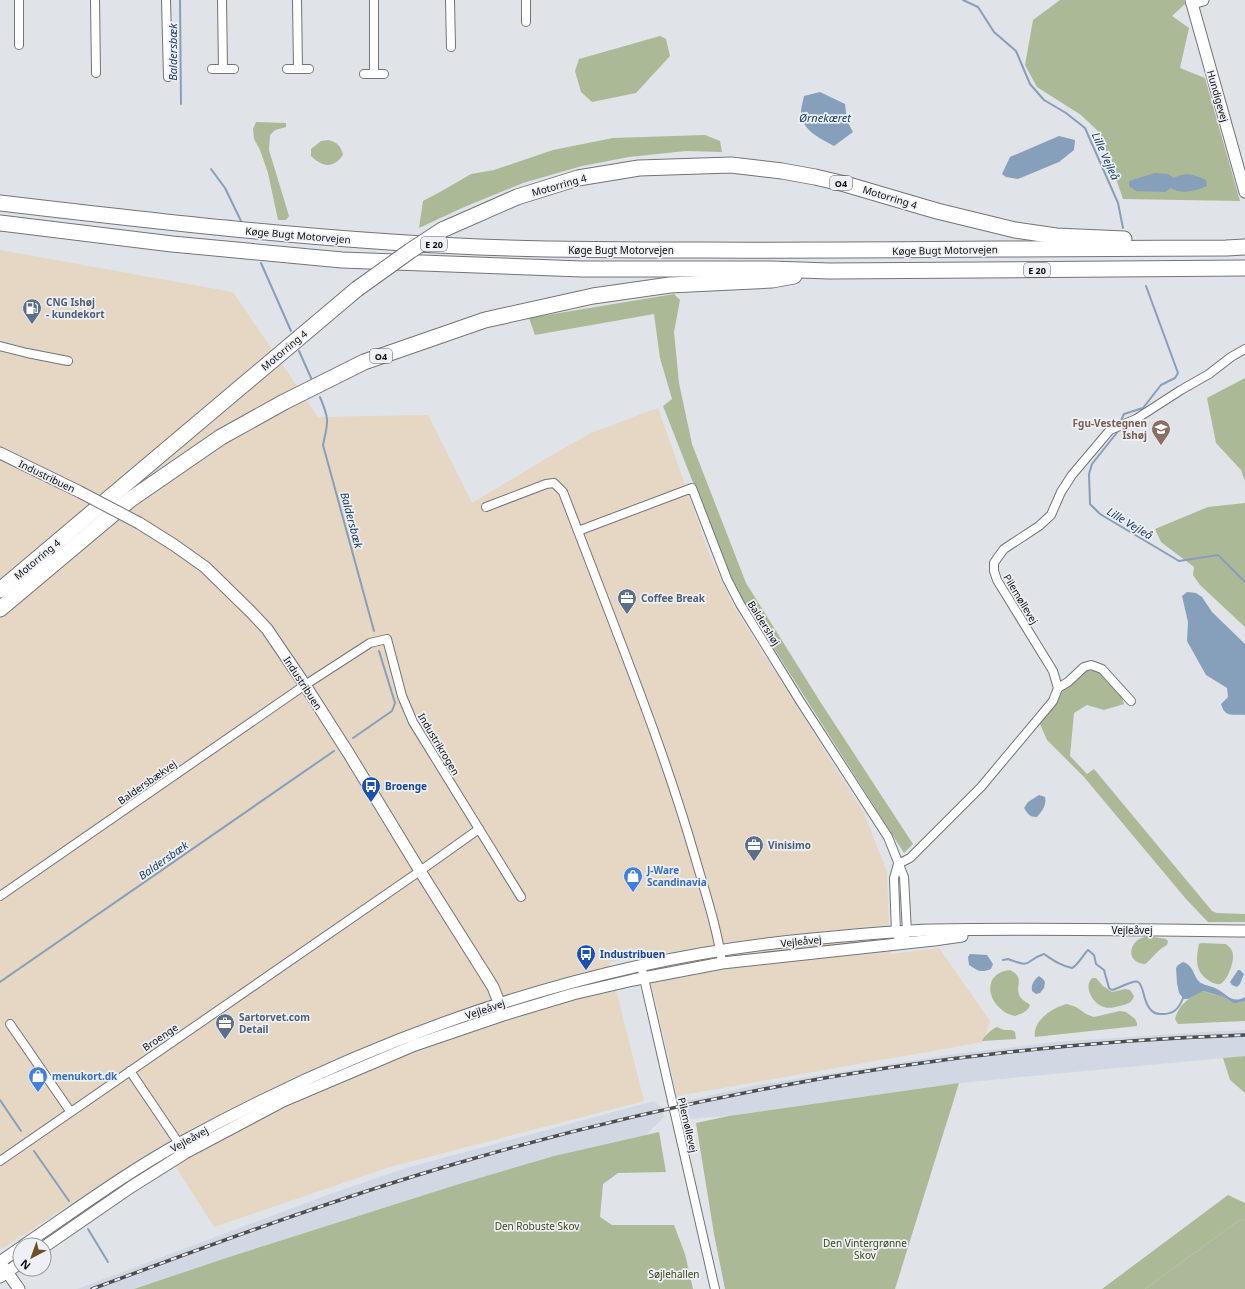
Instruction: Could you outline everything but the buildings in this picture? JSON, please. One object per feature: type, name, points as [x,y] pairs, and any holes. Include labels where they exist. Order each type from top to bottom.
[{"type":"highway","name":"Motorring 4","points":[[0,590],[357,289],[410,251],[442,230],[517,198],[578,178],[639,168],[731,165],[782,171],[814,177],[845,184],[937,212],[1015,230],[1056,236],[1110,239],[1227,238],[1245,240]]},
{"type":"highway","name":"Køge Bugt Motorvejen","points":[[0,203],[320,238],[487,247],[578,250],[870,251],[1245,247]]},
{"type":"highway","name":"Køge Bugt Motorvejen","points":[[0,223],[172,244],[342,260],[582,269],[772,269],[829,271],[1245,268]]},
{"type":"highway","name":"Motorring 4","points":[[0,609],[131,500],[221,437],[284,402],[364,362],[485,320],[593,296],[670,285],[772,280],[829,271]]},
{"type":"street","points":[[19,0],[19,45]]},
{"type":"street","points":[[96,0],[96,72]]},
{"type":"street","points":[[166,0],[168,77]]},
{"type":"street","points":[[222,0],[223,69]]},
{"type":"street","points":[[297,0],[298,69]]},
{"type":"street","points":[[374,0],[374,74]]},
{"type":"street","points":[[450,0],[451,47]]},
{"type":"street","points":[[526,0],[526,22]]},
{"type":"street","name":"Hundigevej","points":[[1195,1],[1245,192]]},
{"type":"street","points":[[212,69],[234,69]]},
{"type":"street","points":[[287,69],[309,69]]},
{"type":"street","points":[[364,74],[384,74]]},
{"type":"street","points":[[0,346],[68,361]]},
{"type":"street","name":"Pilemøllevej","points":[[1058,688],[1053,671],[997,580],[994,571],[994,563],[1004,549],[1040,526],[1051,514],[1061,492],[1072,475],[1110,430],[1127,424],[1209,374],[1231,357],[1245,349]]},
{"type":"street","name":"Industribuen","points":[[0,453],[139,523],[174,545],[205,567],[250,611],[267,630],[305,685],[349,754],[420,871],[493,986],[503,1014]]},
{"type":"street","points":[[486,507],[546,484],[554,483],[563,492],[654,729],[685,821],[720,950],[722,963]]},
{"type":"street","name":"Baldershøj","points":[[578,531],[692,488],[727,579],[740,604],[800,701],[888,837],[904,877],[902,932]]},
{"type":"street","name":"Industrikrogen","points":[[305,685],[370,643],[387,639],[402,696],[413,722],[521,897]]},
{"type":"street","points":[[898,864],[910,858],[981,787],[1053,701],[1058,688],[1068,682],[1084,667],[1091,665],[1102,669],[1131,701]]},
{"type":"street","name":"Baldersbækvej","points":[[0,896],[305,685]]},
{"type":"street","points":[[420,871],[479,829]]},
{"type":"street","name":"Broenge","points":[[0,1161],[70,1111],[420,871]]},
{"type":"street","name":"Vejleåvej","points":[[36,1237],[124,1177],[182,1148],[347,1073],[415,1045],[503,1014],[573,994],[722,963],[934,940],[996,930]]},
{"type":"street","name":"Vejleåvej","points":[[52,1241],[131,1187],[182,1148],[279,1092],[410,1036],[499,1003],[568,982],[641,965],[720,950],[809,939],[902,932],[996,930],[1245,931]]},
{"type":"street","points":[[901,943],[902,932]]},
{"type":"street","name":"Pilemøllevej","points":[[641,965],[715,1289]]},
{"type":"street","points":[[493,986],[500,992],[507,994],[552,982],[568,982]]},
{"type":"street","points":[[10,1024],[70,1111]]},
{"type":"street","points":[[130,1071],[182,1148]]},
{"type":"street","points":[[12,1254],[0,1262],[4,1275],[19,1289]]},
{"type":"shaded area","points":[[0,250],[233,292],[318,417],[428,415],[472,503],[591,433],[658,408],[710,556],[734,607],[864,813],[887,872],[890,954],[939,948],[990,1021],[983,1042],[677,1096],[645,956],[609,962],[644,1101],[390,1167],[214,1227],[162,1145],[20,1237],[12,1237],[12,1242],[0,1250]]},
{"type":"shaded area","points":[[1245,1030],[1245,1056],[959,1083],[729,1116],[688,1119],[680,1114],[677,1105],[683,1097],[690,1100],[757,1085],[948,1055],[1054,1042]]},
{"type":"shaded area","points":[[654,1101],[662,1108],[664,1117],[646,1135],[554,1156],[459,1184],[226,1258],[134,1289],[77,1289],[330,1194],[406,1168]]},
{"type":"green space","points":[[1060,0],[1184,0],[1185,4],[1172,16],[1189,28],[1180,68],[1205,78],[1240,201],[1123,199],[1100,133],[1081,115],[1037,87],[1025,65],[1033,20]]},
{"type":"green space","points":[[660,36],[666,39],[670,56],[636,93],[592,102],[581,92],[575,71],[579,59]]},
{"type":"green space","points":[[256,122],[286,123],[286,127],[275,130],[270,135],[269,150],[289,216],[286,220],[278,220],[268,173],[260,150],[254,139],[253,129]]},
{"type":"green space","points":[[705,135],[720,141],[722,152],[686,151],[629,157],[582,166],[523,183],[462,208],[419,228],[423,201],[471,174],[494,170],[553,150],[613,138]]},
{"type":"green space","points":[[328,140],[338,145],[343,155],[335,163],[327,165],[315,160],[311,156],[311,149],[321,141]]},
{"type":"green space","points":[[674,294],[680,300],[674,332],[679,383],[692,444],[746,583],[821,703],[913,844],[904,853],[740,595],[725,564],[663,406],[672,399],[660,358],[654,314],[535,335],[529,318]]},
{"type":"green space","points":[[1245,378],[1245,481],[1241,470],[1216,443],[1207,398]]},
{"type":"green space","points":[[1245,503],[1245,627],[1200,585],[1193,575],[1194,567],[1161,542],[1155,529],[1208,507]]},
{"type":"green space","points":[[1097,670],[1121,694],[1124,704],[1104,710],[1087,705],[1074,713],[1070,756],[1087,774],[1094,769],[1212,911],[1217,913],[1245,914],[1245,922],[1208,922],[1186,899],[1084,777],[1047,740],[1040,724],[1065,688],[1086,671]]},
{"type":"green space","points":[[1148,936],[1166,939],[1168,941],[1167,945],[1145,964],[1140,963],[1133,958],[1131,951],[1139,939]]},
{"type":"green space","points":[[1199,944],[1226,944],[1232,950],[1232,964],[1226,979],[1220,984],[1215,984],[1208,980],[1199,969],[1197,955]]},
{"type":"green space","points":[[1010,970],[1015,973],[1019,979],[1018,989],[1020,997],[1030,1005],[1026,1011],[1015,1016],[1004,1012],[996,1004],[990,991],[990,985],[996,975]]},
{"type":"green space","points":[[1092,978],[1096,978],[1103,986],[1112,992],[1125,989],[1130,990],[1134,996],[1133,999],[1127,1004],[1110,1008],[1100,1005],[1090,995],[1089,982]]},
{"type":"green space","points":[[1202,991],[1224,997],[1233,1003],[1245,1001],[1245,1021],[1178,1024],[1175,1019],[1179,1009],[1189,999]]},
{"type":"green space","points":[[1067,1004],[1076,1007],[1086,1014],[1094,1017],[1120,1011],[1126,1012],[1135,1019],[1137,1026],[1035,1037],[1035,1031],[1040,1020],[1056,1008]]},
{"type":"green space","points":[[997,1027],[1004,1030],[1012,1030],[1015,1032],[1016,1039],[982,1041],[988,1033]]},
{"type":"green space","points":[[1245,1056],[1245,1093],[1230,1080],[1223,1058]]},
{"type":"green space","name":"Den Vintergrønne Skov","points":[[959,1083],[895,1289],[725,1289],[714,1234],[696,1123],[729,1116]]},
{"type":"green space","name":"Den Robuste Skov","points":[[659,1132],[666,1172],[618,1173],[603,1184],[600,1217],[612,1225],[674,1225],[685,1254],[693,1289],[134,1289],[226,1258],[459,1184],[554,1156]]},
{"type":"green space","points":[[1228,1195],[1245,1203],[1245,1221],[1241,1219],[1145,1289],[1102,1289]]},
{"type":"green space","points":[[1241,1219],[1245,1221],[1245,1289],[1145,1289]]},
{"type":"water","name":"Ørnekæret","points":[[820,92],[845,104],[847,121],[853,132],[834,146],[818,137],[808,129],[802,119],[801,110],[804,96]]},
{"type":"water","points":[[1059,136],[1075,140],[1074,150],[1059,162],[1018,179],[1006,177],[1002,174],[1010,157]]},
{"type":"water","points":[[1155,173],[1168,174],[1174,178],[1186,174],[1194,175],[1206,180],[1207,186],[1193,191],[1184,192],[1171,188],[1165,192],[1136,191],[1129,186],[1129,181]]},
{"type":"water","points":[[1187,592],[1196,593],[1202,597],[1212,612],[1245,644],[1245,715],[1230,714],[1225,711],[1221,704],[1228,697],[1227,688],[1206,675],[1187,641],[1188,622],[1182,596]]},
{"type":"water","points":[[1039,795],[1045,797],[1045,805],[1037,817],[1030,816],[1024,808],[1028,802]]},
{"type":"water","points":[[970,954],[987,955],[993,964],[991,969],[980,971],[969,965],[968,957]]},
{"type":"water","points":[[1183,962],[1190,966],[1196,978],[1201,983],[1221,991],[1233,999],[1237,1000],[1245,997],[1245,1001],[1233,1003],[1224,997],[1203,991],[1188,999],[1184,999],[1179,993],[1176,968]]},
{"type":"water","points":[[1238,970],[1244,974],[1240,984],[1237,987],[1232,985],[1230,982]]},
{"type":"water","points":[[1039,976],[1045,982],[1044,988],[1040,993],[1036,994],[1032,991],[1032,984]]},
{"type":"waterway","name":"Baldersbæk","points":[[180,0],[181,104]]},
{"type":"waterway","name":"Lille Vejleå","points":[[963,0],[978,7],[994,32],[1016,51],[1030,84],[1044,100],[1066,113],[1085,128],[1118,203],[1123,228]]},
{"type":"waterway","name":"Baldersbæk","points":[[211,169],[225,188],[241,221]]},
{"type":"waterway","name":"Baldersbæk","points":[[261,263],[291,331]]},
{"type":"waterway","name":"Lille Vejleå","points":[[1120,423],[1124,414],[1143,408],[1161,385],[1175,378],[1178,373],[1146,286]]},
{"type":"waterway","name":"Baldersbæk","points":[[299,351],[312,380]]},
{"type":"waterway","name":"Baldersbæk","points":[[320,397],[327,417],[323,445],[374,631]]},
{"type":"waterway","name":"Lille Vejleå","points":[[1119,430],[1092,464],[1089,474],[1090,504],[1100,514],[1179,561],[1218,555],[1245,582]]},
{"type":"waterway","name":"Baldersbæk","points":[[353,738],[392,711],[395,703],[379,651]]},
{"type":"waterway","name":"Baldersbæk","points":[[0,982],[334,751]]},
{"type":"waterway","points":[[1003,960],[1008,959],[1025,964],[1044,954],[1054,961],[1072,968],[1088,950],[1094,955],[1096,964],[1104,970],[1109,988],[1112,990],[1136,981],[1138,982],[1142,987],[1149,1008],[1155,1013],[1165,1014],[1172,1012],[1180,1005],[1183,998]]},
{"type":"waterway","name":"Baldersbæk","points":[[0,1100],[21,1131]]},
{"type":"waterway","name":"Baldersbæk","points":[[34,1151],[69,1201]]},
{"type":"waterway","name":"Baldersbæk","points":[[88,1229],[108,1262]]},
{"type":"railway","points":[[92,1289],[274,1223],[412,1177],[554,1136],[652,1113],[749,1092],[848,1074],[947,1060],[1046,1048],[1145,1040],[1245,1035]]},
{"type":"place","name":"CNG Ishøj - kundekort","points":[[32,325]]},
{"type":"place","name":"Fgu-Vestegnen Ishøj","points":[[1161,446]]},
{"type":"place","name":"Coffee Break","points":[[627,615]]},
{"type":"place","name":"Broenge","points":[[371,803]]},
{"type":"place","name":"Vinisimo","points":[[754,862]]},
{"type":"place","name":"J-Ware Scandinavia","points":[[633,893]]},
{"type":"place","name":"Industribuen","points":[[586,971]]},
{"type":"place","name":"Sartorvet.com Detail","points":[[225,1040]]},
{"type":"place","name":"menukort.dk","points":[[38,1093]]},
{"type":"park label","name":"Søjlehallen","points":[[674,1274]]}]
